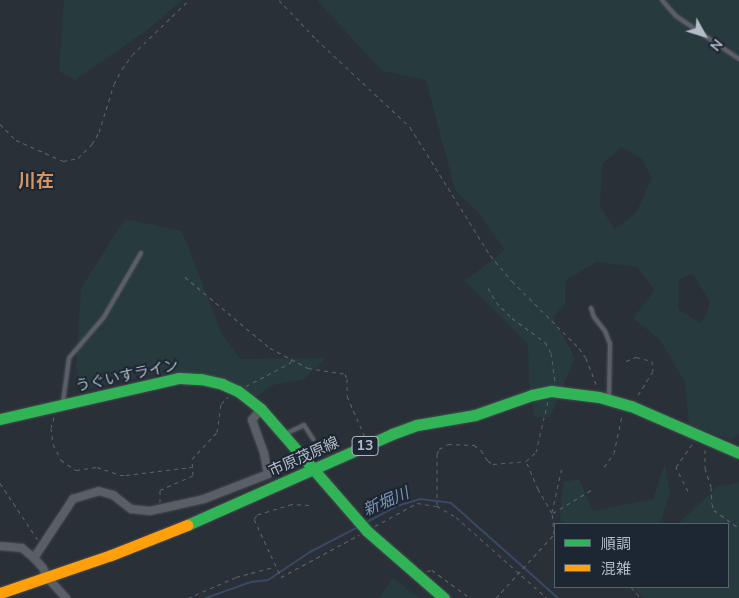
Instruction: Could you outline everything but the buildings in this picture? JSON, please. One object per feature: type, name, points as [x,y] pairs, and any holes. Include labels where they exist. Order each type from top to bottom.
[{"type":"main road","name":"うぐいすライン","points":[[0,420],[179,378],[201,379],[238,391],[261,409],[312,470],[367,531],[444,598]]},
{"type":"main road","name":"市原茂原線","points":[[0,594],[175,530],[368,444],[417,425],[475,416],[532,395],[553,391],[604,398],[628,405],[739,453]]},
{"type":"street","points":[[34,558],[73,498],[99,491],[113,494],[131,509],[157,510],[204,499],[268,474],[264,453],[252,420],[261,409]]},
{"type":"street","points":[[0,546],[22,548],[43,568],[46,576],[66,598]]},
{"type":"lane","points":[[662,0],[676,16],[739,59]]},
{"type":"lane","points":[[59,406],[69,358],[104,317],[141,253]]},
{"type":"lane","points":[[591,308],[594,317],[605,331],[610,344],[604,398]]},
{"type":"lane","points":[[283,435],[304,425],[313,439]]},
{"type":"path","points":[[0,124],[16,140],[63,161],[78,158],[92,144],[99,132],[114,84],[127,62],[189,0]]},
{"type":"path","points":[[279,0],[316,39],[410,127],[490,255],[512,281],[557,324],[586,358],[604,398]]},
{"type":"path","points":[[185,277],[261,342],[316,370],[345,374],[347,396],[368,444]]},
{"type":"path","points":[[437,506],[437,454],[439,449],[448,444],[474,445],[493,464],[526,461],[536,452],[553,391],[553,363],[545,342],[506,312],[496,302],[488,288]]},
{"type":"path","points":[[604,467],[614,453],[618,428],[628,405],[652,370],[652,361],[636,357],[626,361]]},
{"type":"path","points":[[157,510],[160,490],[192,475],[192,459],[217,432],[221,404],[238,391],[290,363],[292,359]]},
{"type":"path","points":[[59,406],[51,428],[53,444],[61,460],[76,470],[97,467],[120,476],[192,468]]},
{"type":"path","points":[[688,491],[676,467],[692,443],[698,444]]},
{"type":"path","points":[[705,446],[706,468],[714,510],[739,528]]},
{"type":"path","points":[[526,461],[538,489],[552,513]]},
{"type":"path","points":[[554,527],[552,513],[562,467]]},
{"type":"path","points":[[0,483],[43,546]]},
{"type":"path","points":[[552,513],[593,489]]},
{"type":"path","points":[[496,598],[554,535]]},
{"type":"path","points":[[188,598],[236,577],[276,567]]},
{"type":"path","points":[[418,576],[432,570],[470,598]]},
{"type":"path","points":[[632,588],[641,598]]},
{"type":"green space","points":[[64,0],[182,0],[150,28],[75,80],[59,71]]},
{"type":"green space","points":[[317,0],[739,0],[739,434],[731,440],[689,425],[685,382],[660,340],[633,318],[655,290],[637,267],[596,262],[565,281],[565,304],[553,317],[575,358],[550,417],[534,417],[529,385],[528,344],[465,281],[505,250],[478,212],[455,190],[426,80],[382,71]],"holes":[[[622,147],[642,159],[652,178],[636,213],[615,229],[600,207],[602,164]],[[692,273],[710,301],[707,314],[700,323],[678,309],[679,280]]]},
{"type":"green space","points":[[125,219],[182,231],[221,332],[240,359],[326,358],[304,379],[273,385],[250,401],[201,379],[154,374],[81,391],[76,368],[81,288]]},
{"type":"green space","points":[[665,463],[670,491],[660,523],[565,523],[560,521],[563,482],[579,479],[593,511],[653,499]]},
{"type":"green space","points":[[739,482],[739,598],[644,598],[634,588],[729,588],[729,523],[679,523],[717,487]]},
{"type":"green space","points":[[393,578],[419,598],[379,598]]},
{"type":"waterway","name":"新堀川","points":[[365,523],[397,506],[420,499],[451,503],[558,598]]},
{"type":"waterway","name":"新堀川","points":[[206,598],[251,582],[268,580],[310,552],[358,527]]},
{"type":"traffic: fast","points":[[0,419],[179,378],[201,379],[222,384],[238,391],[261,409],[367,531],[444,598]]},
{"type":"traffic: fast","points":[[187,525],[392,434],[417,425],[475,415],[532,395],[551,391],[599,397],[631,406],[739,453]]},
{"type":"traffic: slow","points":[[0,593],[111,555],[187,525]]},
{"type":"district","name":"川在","points":[[36,181]]}]
